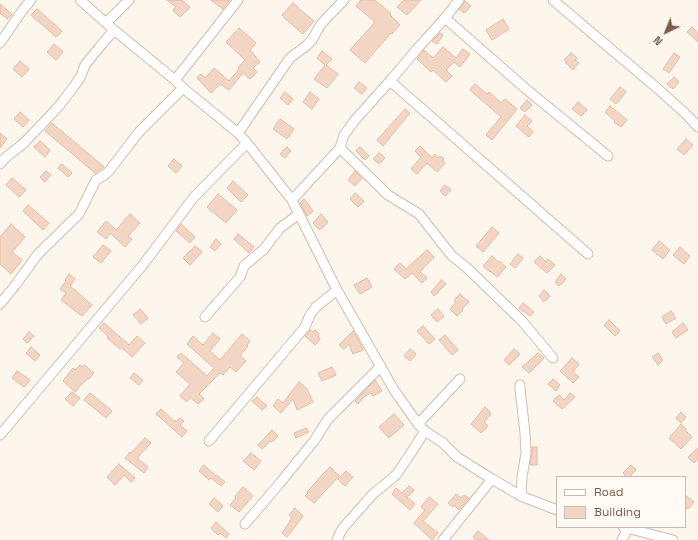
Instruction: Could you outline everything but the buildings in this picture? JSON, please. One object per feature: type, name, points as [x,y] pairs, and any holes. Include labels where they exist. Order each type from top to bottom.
[{"type":"street","points":[[0,43],[31,0]]},
{"type":"street","points":[[80,0],[106,24],[176,80],[183,88],[238,133],[247,143],[292,200],[337,290],[380,366],[394,390],[421,427],[443,443],[457,457],[492,479],[521,496],[556,510]]},
{"type":"street","points":[[106,24],[129,0]]},
{"type":"street","points":[[176,80],[238,0]]},
{"type":"street","points":[[238,133],[290,58],[312,40],[321,24],[344,0]]},
{"type":"street","points":[[292,200],[340,148],[344,135],[355,120],[459,0]]},
{"type":"street","points":[[553,0],[658,89],[698,127]]},
{"type":"street","points":[[444,18],[526,89],[608,156]]},
{"type":"street","points":[[0,164],[5,158],[24,143],[59,106],[81,76],[85,65],[114,30]]},
{"type":"street","points":[[390,81],[588,254]]},
{"type":"street","points":[[0,304],[38,254],[79,214],[96,180],[104,176],[109,171],[139,132],[183,88]]},
{"type":"street","points":[[0,435],[142,266],[194,197],[247,143]]},
{"type":"street","points":[[340,148],[388,195],[419,214],[452,256],[466,267],[522,321],[554,358]]},
{"type":"street","points":[[205,317],[240,276],[244,266],[264,249],[280,228],[299,214]]},
{"type":"street","points":[[208,441],[305,327],[310,315],[316,307],[337,290]]},
{"type":"street","points":[[245,524],[314,441],[328,419],[380,366]]},
{"type":"street","points":[[337,540],[342,529],[373,494],[396,475],[411,453],[421,427],[460,379]]},
{"type":"street","points":[[520,385],[526,453],[522,477],[521,496]]},
{"type":"street","points":[[443,540],[492,479]]},
{"type":"street","points":[[622,540],[625,528],[673,540]]}]
